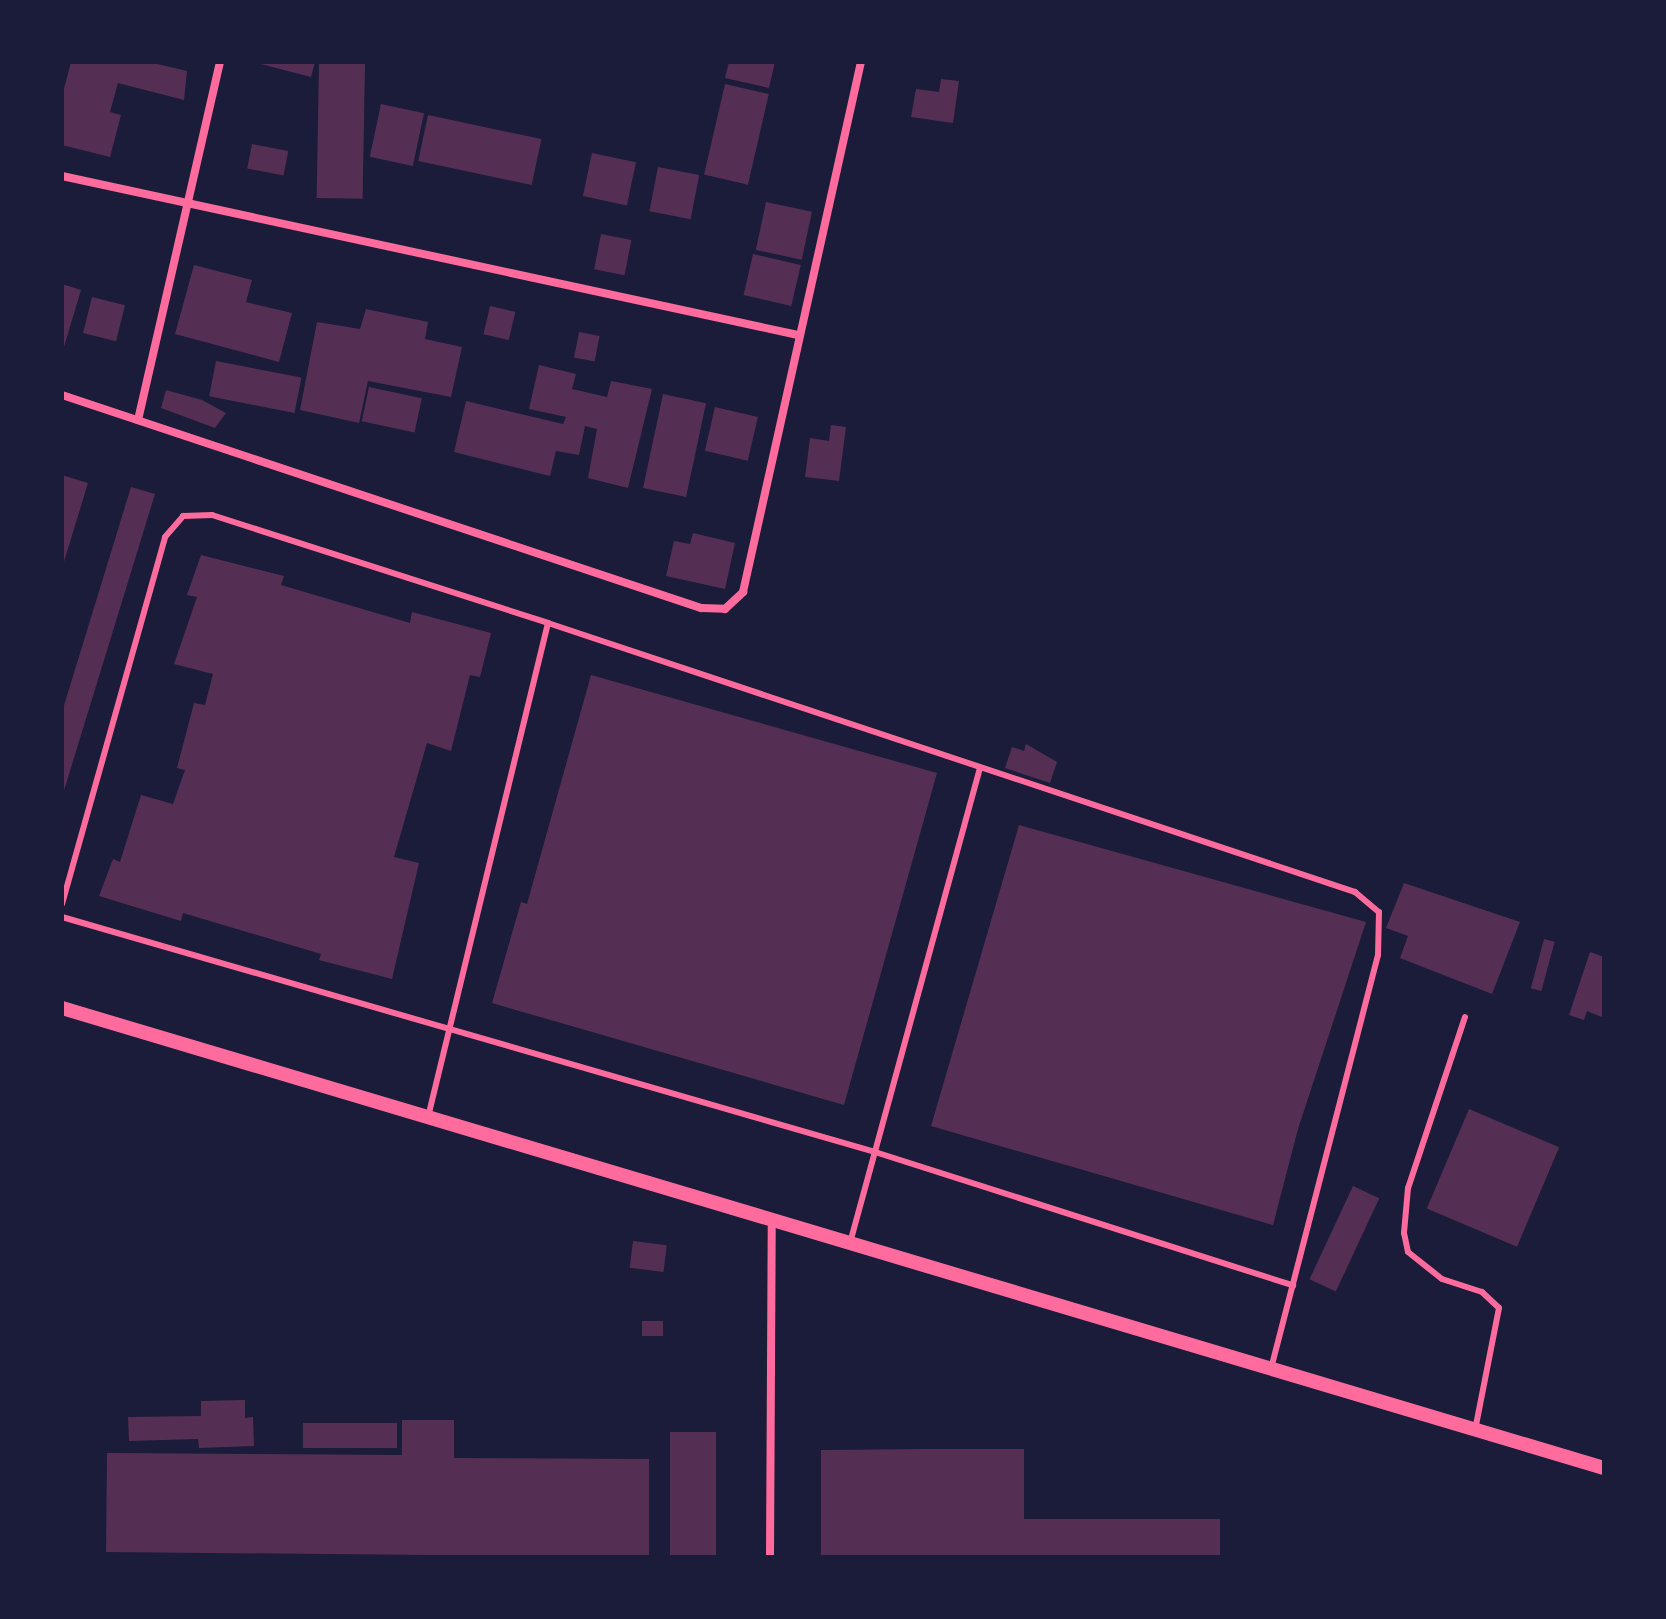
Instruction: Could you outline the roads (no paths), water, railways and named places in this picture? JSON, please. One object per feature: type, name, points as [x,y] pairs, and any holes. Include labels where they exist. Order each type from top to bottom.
[{"type":"street","points":[[138,420],[190,205],[220,62]]},
{"type":"street","points":[[62,395],[701,608],[725,609],[743,592],[861,62]]},
{"type":"street","points":[[62,176],[798,335]]},
{"type":"street","points":[[62,1008],[1604,1468]]},
{"type":"street","points":[[770,1557],[772,1220]]},
{"type":"lane","points":[[62,904],[165,537],[183,516],[212,515],[548,623],[1355,892],[1379,912],[1378,955],[1271,1369]]},
{"type":"lane","points":[[428,1117],[548,623]]},
{"type":"lane","points":[[850,1243],[980,769]]},
{"type":"lane","points":[[62,917],[875,1152],[1293,1285]]},
{"type":"lane","points":[[1465,1017],[1408,1188],[1404,1233],[1408,1252],[1442,1279],[1482,1292],[1499,1308],[1475,1430]]}]
